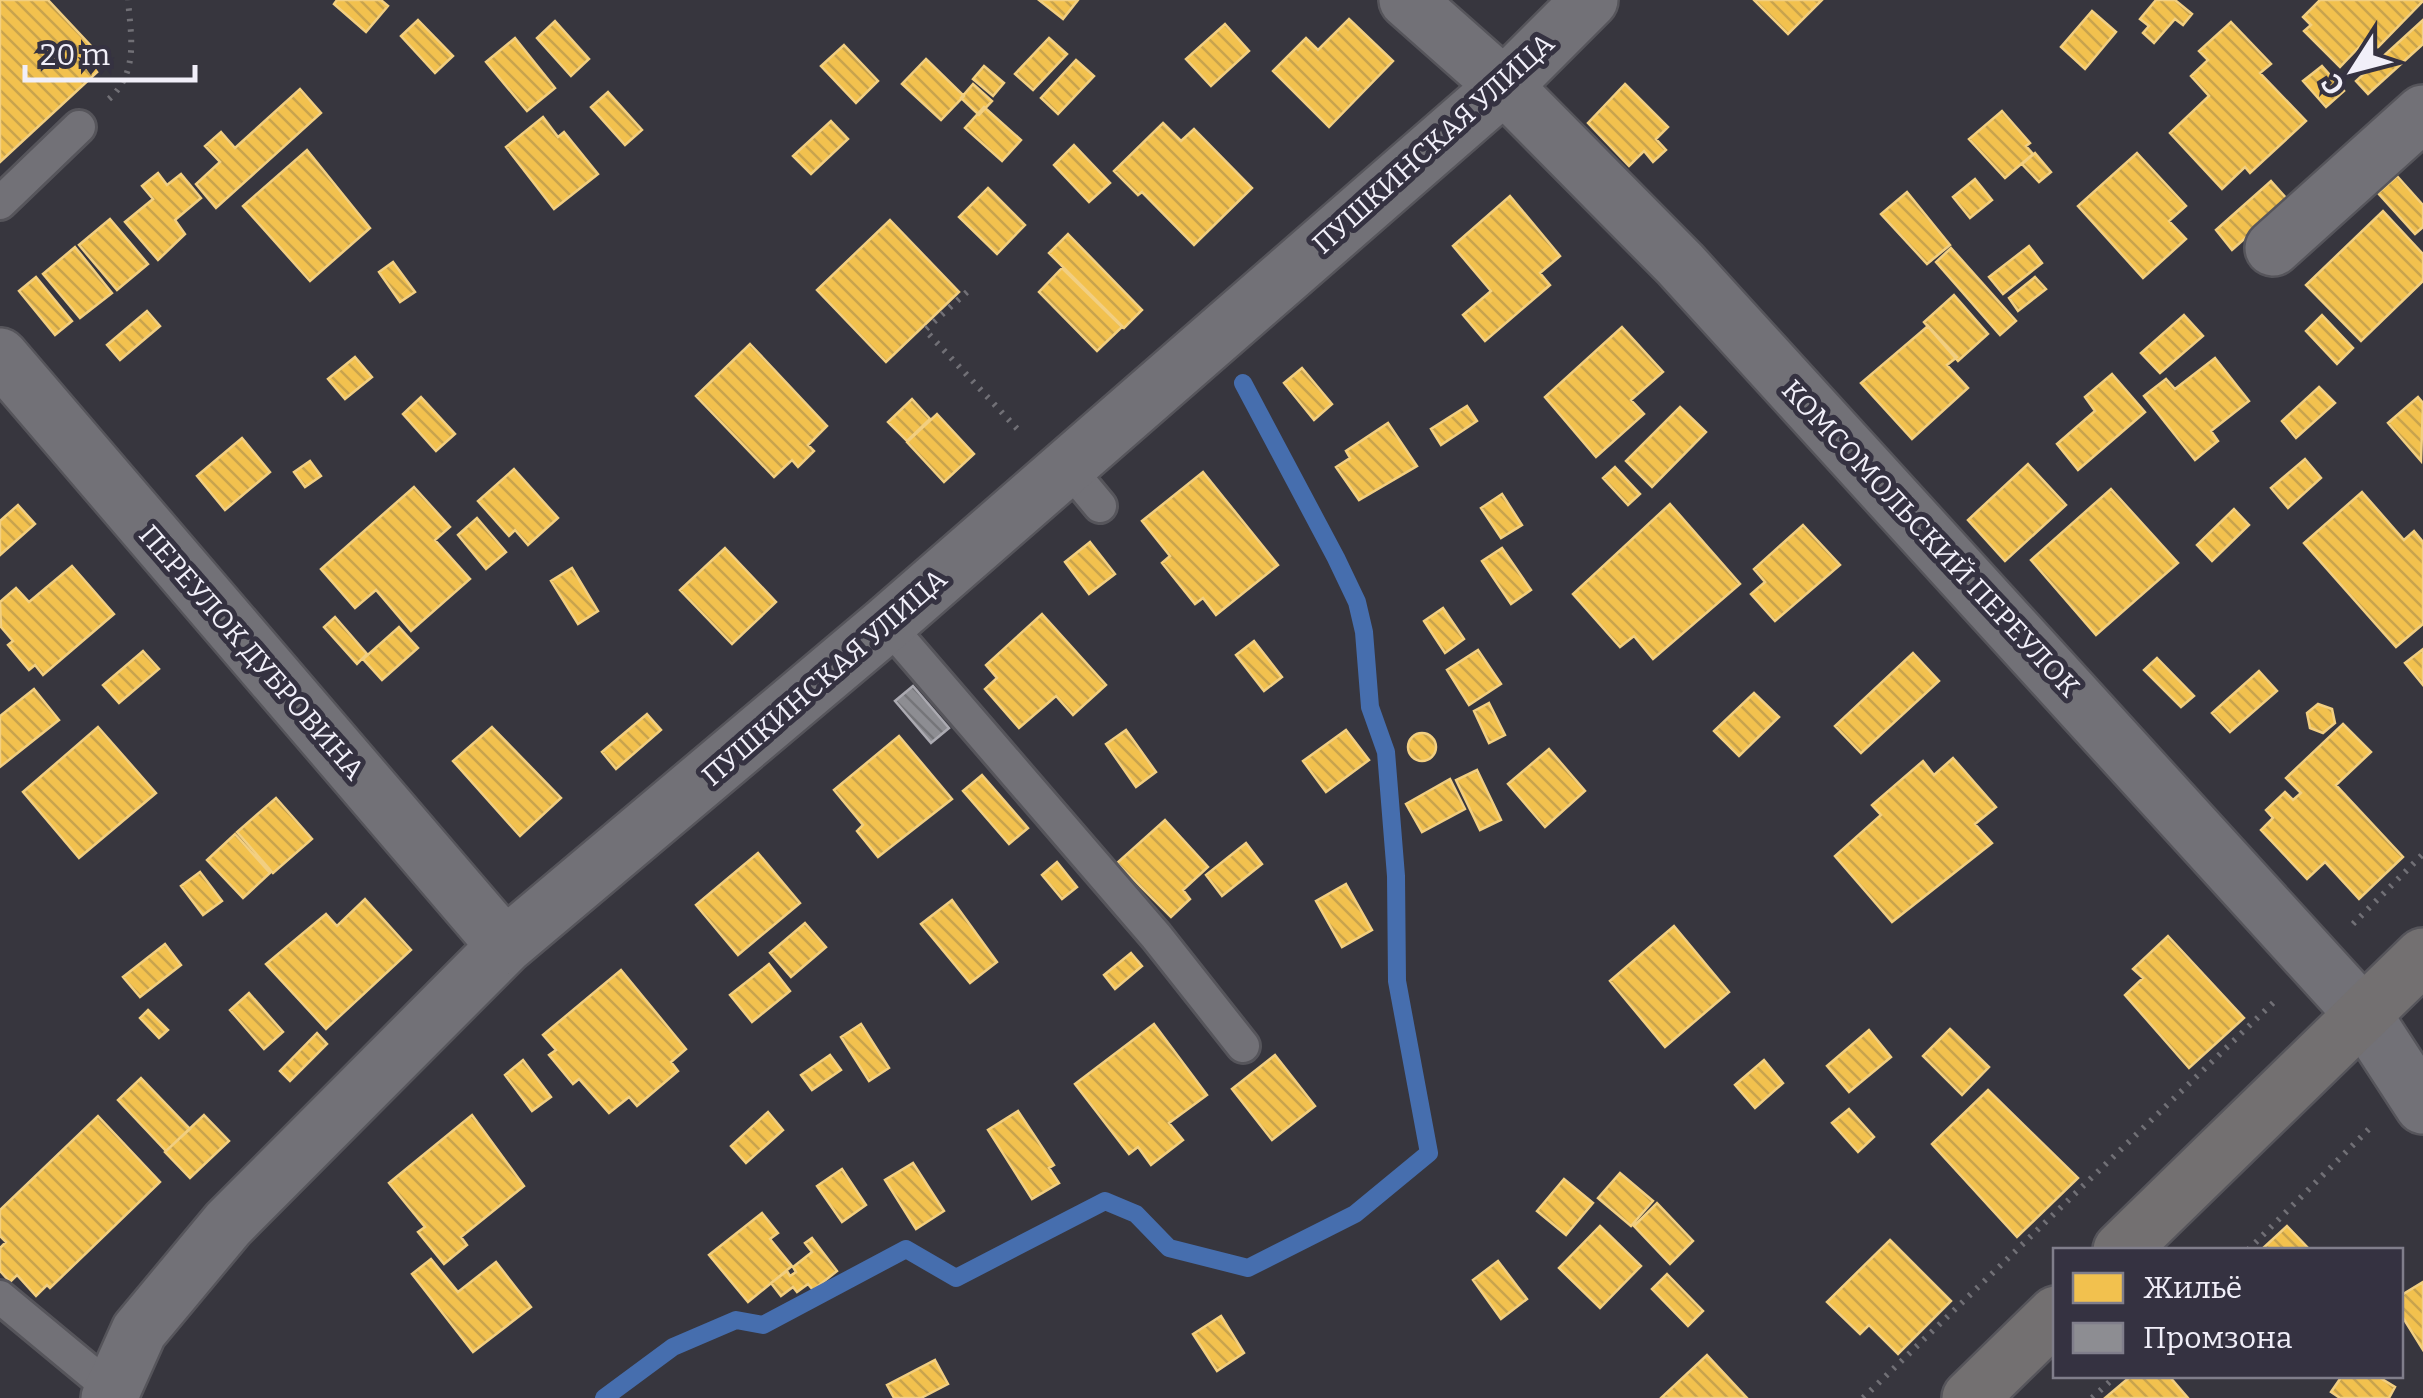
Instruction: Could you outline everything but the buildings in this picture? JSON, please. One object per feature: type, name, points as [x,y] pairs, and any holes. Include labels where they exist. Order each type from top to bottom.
[{"type":"main road","points":[[2123,1248],[2423,956]]},
{"type":"main road","points":[[1970,1398],[2053,1317]]},
{"type":"street","name":"КОМСОМОЛЬСКИЙ ПЕРЕУЛОК","points":[[1407,0],[1504,86],[1680,264],[2363,1014],[2417,1096]]},
{"type":"street","name":"ПУШКИНСКАЯ УЛИЦА","points":[[110,1394],[139,1331],[228,1224],[505,946],[887,624],[1065,464],[1504,86],[1590,0]]},
{"type":"street","points":[[2272,248],[2423,113]]},
{"type":"street","name":"ПЕРЕУЛОК ДУБРОВИНА","points":[[0,356],[505,946]]},
{"type":"lane","points":[[0,203],[79,126]]},
{"type":"lane","points":[[1065,464],[1100,506]]},
{"type":"lane","points":[[887,624],[1156,936],[1244,1046]]},
{"type":"lane","points":[[0,1296],[110,1394]]},
{"type":"path","points":[[79,126],[119,90],[133,58],[128,0]]},
{"type":"path","points":[[967,292],[925,330],[1013,424]]},
{"type":"path","points":[[1863,1398],[2423,854]]},
{"type":"path","points":[[2250,1248],[2417,1096]]},
{"type":"path","points":[[2092,1398],[2114,1378]]},
{"type":"waterway","points":[[604,1398],[673,1347],[736,1320],[763,1325],[906,1249],[956,1278],[1105,1201],[1136,1214],[1169,1248],[1248,1268],[1355,1214],[1429,1153],[1397,981],[1396,876],[1386,752],[1370,707],[1364,632],[1357,602],[1243,383]]}]
